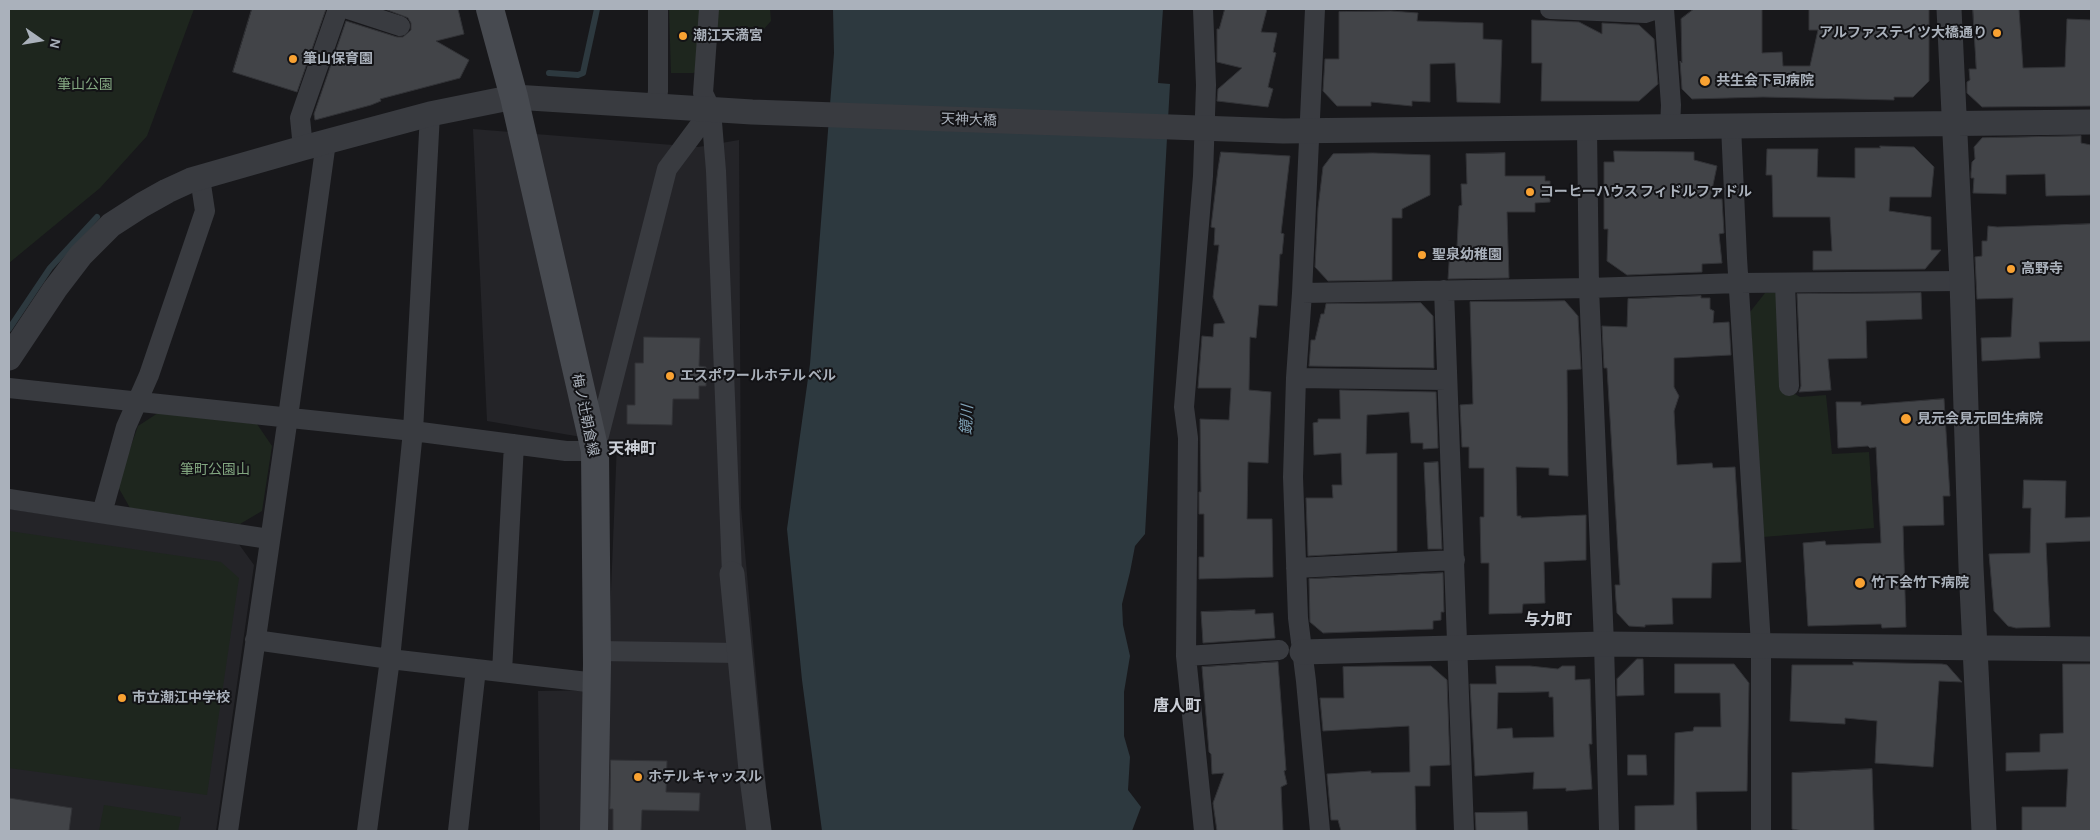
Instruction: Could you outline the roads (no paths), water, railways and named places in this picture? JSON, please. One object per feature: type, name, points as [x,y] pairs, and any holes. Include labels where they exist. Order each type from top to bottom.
[{"type":"main road","name":"梅ノ辻朝倉線","points":[[490,9],[514,97],[595,451],[597,651],[594,831]]},
{"type":"street","points":[[228,831],[288,417],[314,145],[300,118],[338,9]]},
{"type":"street","points":[[348,9],[400,26]]},
{"type":"street","points":[[656,106],[658,92],[658,9]]},
{"type":"street","points":[[709,9],[703,93],[711,110],[716,171],[732,574],[759,831]]},
{"type":"street","points":[[1203,9],[1206,84],[1195,129],[1203,176],[1184,407],[1188,438],[1186,656],[1204,831]]},
{"type":"street","points":[[1315,9],[1302,293],[1296,378],[1293,477],[1298,618],[1291,651],[1320,831]]},
{"type":"street","points":[[1550,9],[1644,13],[1658,9]]},
{"type":"street","points":[[1664,9],[1671,105],[1670,128]]},
{"type":"street","points":[[1948,9],[1962,281],[1970,557],[1984,831]]},
{"type":"street","name":"天神大橋","points":[[9,358],[55,289],[81,255],[111,225],[150,200],[190,180],[430,114],[514,97],[752,112],[1309,132],[2091,122]]},
{"type":"street","points":[[9,388],[413,431],[566,451],[595,451],[667,169],[711,110]]},
{"type":"street","points":[[367,831],[390,659],[413,431],[430,114]]},
{"type":"street","points":[[1732,126],[1739,284],[1761,645],[1761,831]]},
{"type":"street","points":[[1587,129],[1589,288],[1604,644],[1608,831]]},
{"type":"street","points":[[102,513],[126,428],[151,368],[205,211],[200,178]]},
{"type":"street","points":[[1302,293],[1962,281]]},
{"type":"street","points":[[1785,284],[1789,386]]},
{"type":"street","points":[[1444,290],[1464,831]]},
{"type":"street","points":[[1296,378],[1447,380]]},
{"type":"street","points":[[502,672],[514,444]]},
{"type":"street","points":[[9,499],[269,539]]},
{"type":"street","points":[[1296,568],[1455,560]]},
{"type":"street","points":[[255,640],[390,659],[596,683]]},
{"type":"street","points":[[1186,656],[1291,651],[1604,644],[2091,649]]},
{"type":"street","points":[[597,651],[740,653]]},
{"type":"street","points":[[458,831],[476,669]]},
{"type":"water","name":"鏡川","points":[[833,9],[1163,9],[1158,83],[1170,84],[1145,534],[1135,546],[1122,604],[1123,625],[1130,656],[1124,692],[1124,736],[1130,757],[1128,790],[1141,807],[1132,831],[822,831],[802,680],[787,529],[810,364],[834,53]]},
{"type":"waterway","points":[[549,73],[578,75],[583,73],[597,9]]},
{"type":"waterway","points":[[9,329],[50,268],[97,217]]},
{"type":"place","name":"アルファステイツ大橋通り","points":[[1997,33]]},
{"type":"place","name":"潮江天満宮","points":[[683,36]]},
{"type":"place","name":"筆山保育園","points":[[293,59]]},
{"type":"place","name":"共生会下司病院","points":[[1705,81]]},
{"type":"place","name":"コーヒーハウス フィドルファドル","points":[[1530,192]]},
{"type":"place","name":"聖泉幼稚園","points":[[1422,255]]},
{"type":"place","name":"高野寺","points":[[2011,269]]},
{"type":"place","name":"エスポワールホテル ベル","points":[[670,376]]},
{"type":"place","name":"見元会見元回生病院","points":[[1906,419]]},
{"type":"place","name":"竹下会竹下病院","points":[[1860,583]]},
{"type":"place","name":"市立潮江中学校","points":[[122,698]]},
{"type":"place","name":"ホテル キャッスル","points":[[638,777]]},
{"type":"district","name":"天神町","points":[[632,449]]},
{"type":"district","name":"与力町","points":[[1548,620]]},
{"type":"district","name":"唐人町","points":[[1177,706]]},
{"type":"park label","name":"筆山公園","points":[[85,85]]},
{"type":"park label","name":"筆町公園山","points":[[215,470]]}]
